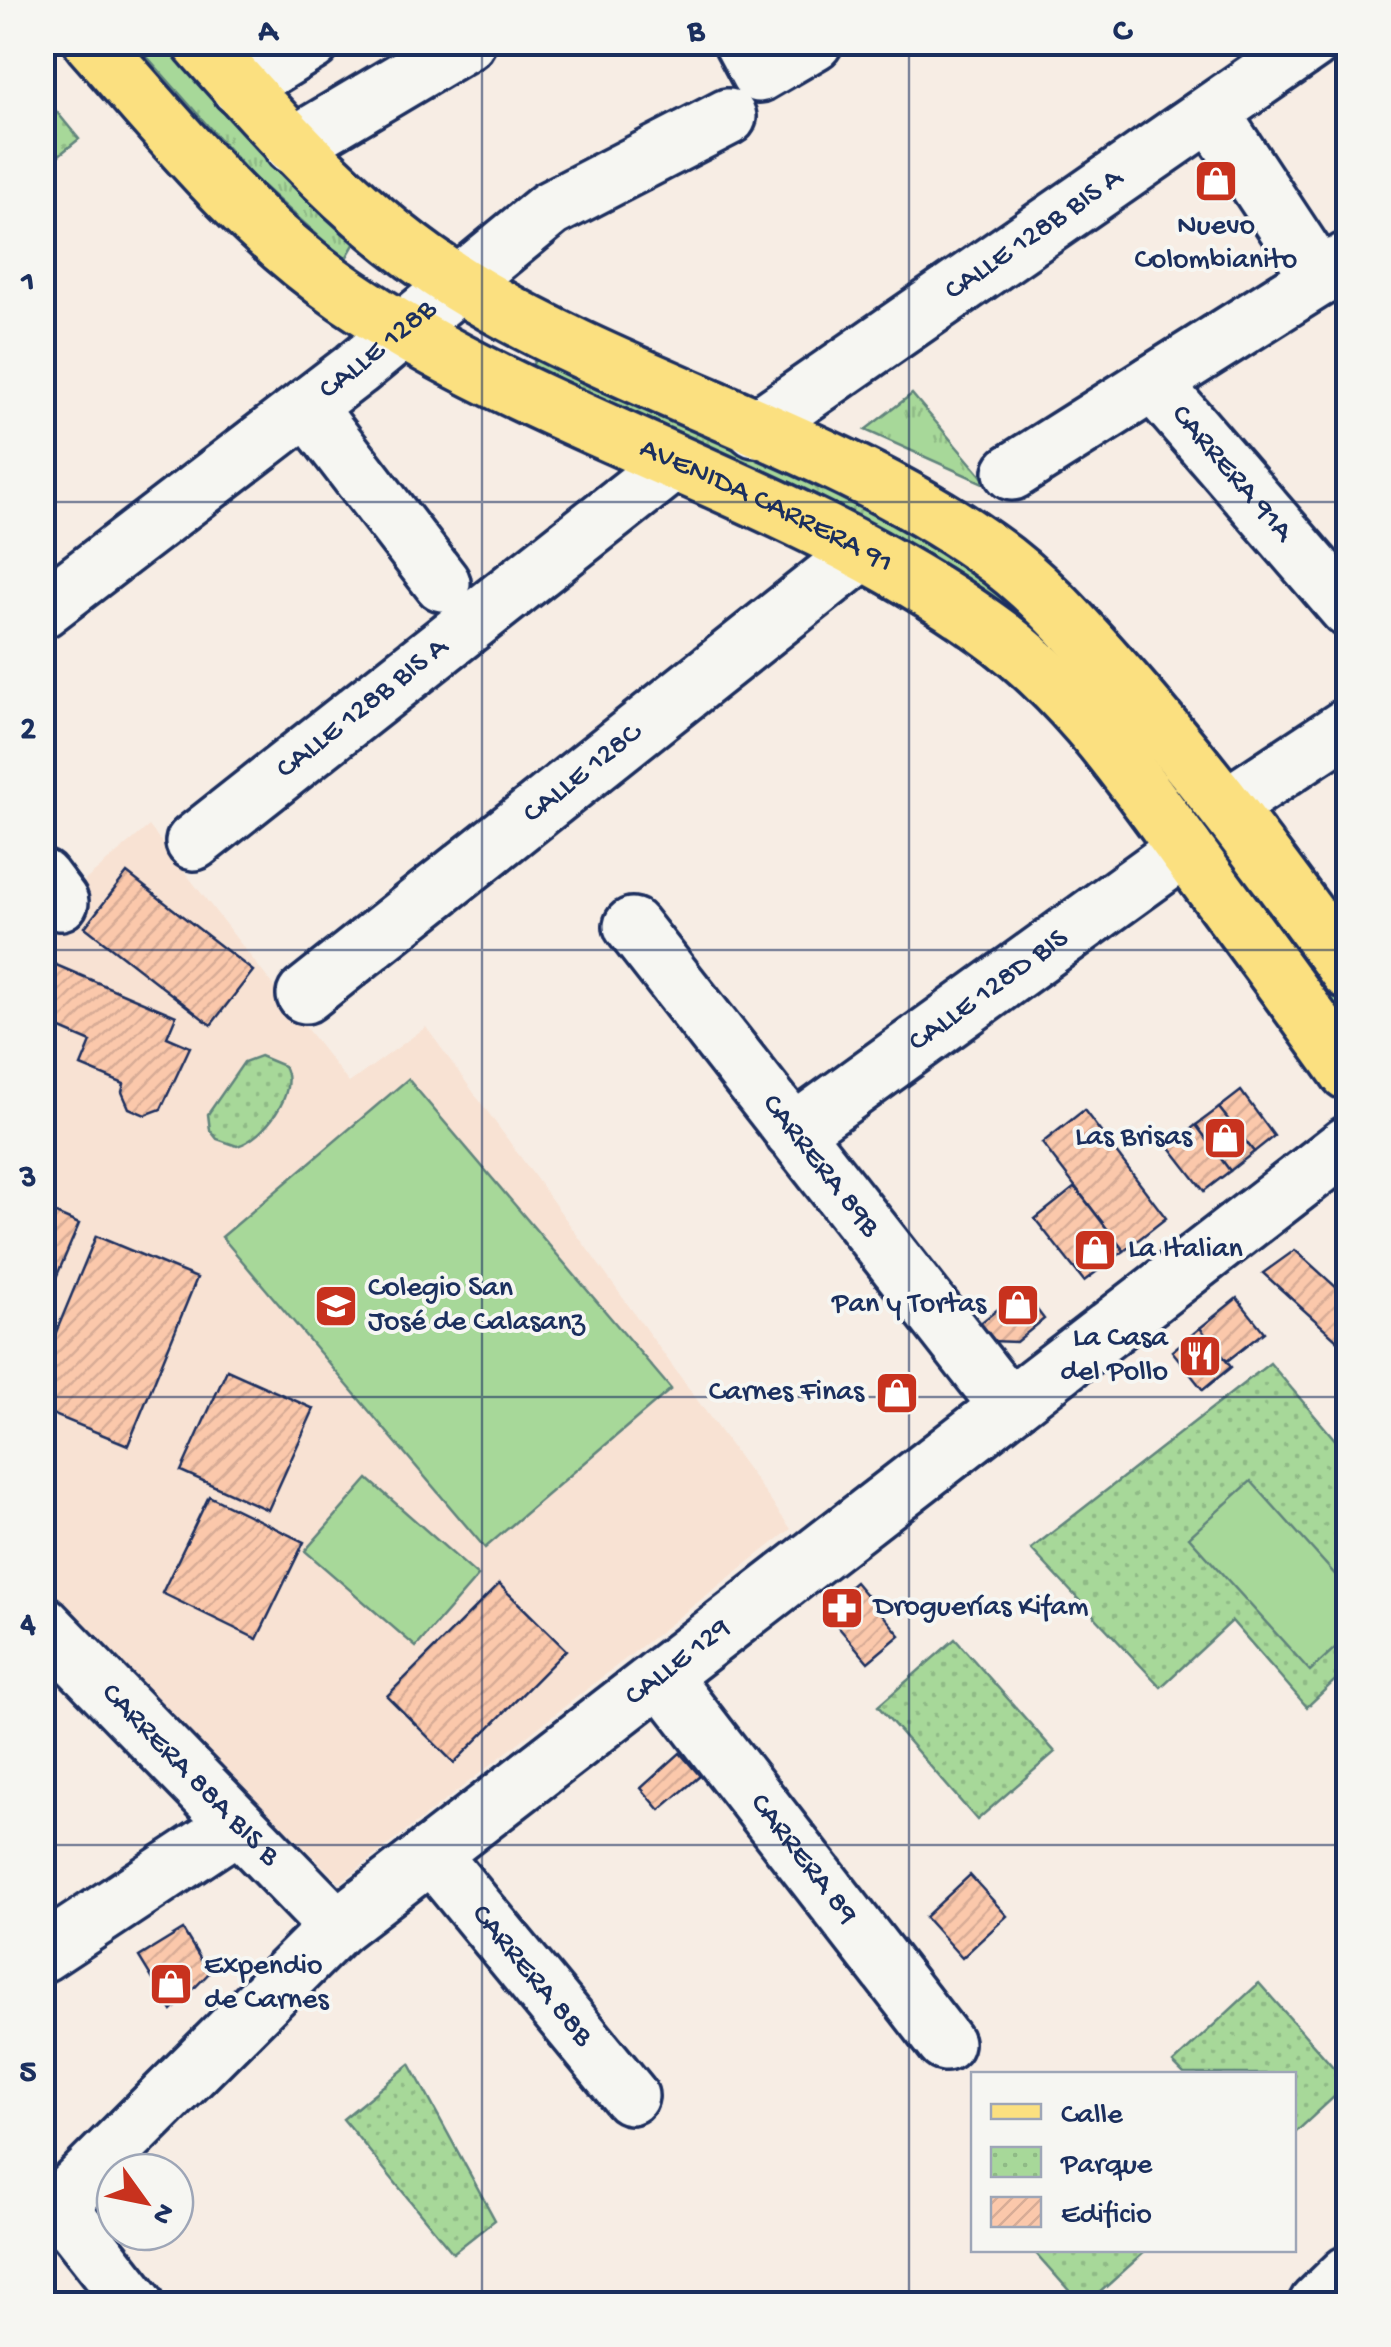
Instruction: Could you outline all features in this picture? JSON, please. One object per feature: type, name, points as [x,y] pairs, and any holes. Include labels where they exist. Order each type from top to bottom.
[{"type":"main road","name":"AVENIDA CARRERA 91","points":[[92,42],[278,244],[403,330],[861,552],[991,630],[1058,690],[1119,759],[1348,1072]]},
{"type":"main road","points":[[200,42],[292,146],[400,242],[458,283],[515,316],[938,518],[1017,571],[1073,626],[1227,806],[1348,970]]},
{"type":"street","points":[[240,87],[312,42]]},
{"type":"street","points":[[292,146],[467,42]]},
{"type":"street","name":"CALLE 128B","points":[[42,610],[307,407],[550,208],[743,78],[814,42]]},
{"type":"street","name":"CALLE 128B BIS A","points":[[755,430],[1312,42]]},
{"type":"street","points":[[1012,472],[1334,269],[1212,113]]},
{"type":"street","name":"CARRERA 91A","points":[[1153,383],[1344,596]]},
{"type":"street","points":[[307,407],[442,583]]},
{"type":"street","name":"CALLE 128B BIS A","points":[[194,842],[674,462]]},
{"type":"street","name":"CALLE 128C","points":[[305,995],[861,552]]},
{"type":"street","points":[[1227,806],[1348,726]]},
{"type":"street","name":"CALLE 128D BIS","points":[[793,1133],[1185,849]]},
{"type":"street","name":"CARRERA 89B","points":[[632,926],[1008,1406]]},
{"type":"street","name":"CALLE 129","points":[[50,2213],[337,1927],[1348,1144]]},
{"type":"street","name":"CARRERA 88A BIS B","points":[[42,1623],[337,1927]]},
{"type":"street","name":"CARRERA 89","points":[[661,1676],[945,2043]]},
{"type":"street","points":[[42,1954],[237,1825]]},
{"type":"street","name":"CARRERA 88B","points":[[431,1854],[630,2096]]},
{"type":"street","points":[[50,2213],[136,2304]]},
{"type":"street","points":[[1317,2304],[1348,2274]]},
{"type":"shaded area","name":"Colegio San José de Calasanz","points":[[149,826],[349,1083],[426,1027],[791,1529],[340,1883],[43,1590],[42,917]]},
{"type":"green space","points":[[135,43],[162,43],[270,160],[356,241],[345,260],[253,177]]},
{"type":"green space","points":[[43,95],[79,139],[42,168]]},
{"type":"green space","points":[[539,352],[967,556],[1114,691],[1348,998],[1348,1035],[1062,670],[528,374]]},
{"type":"green space","points":[[912,394],[990,486],[865,430]]},
{"type":"green space","points":[[260,1056],[284,1066],[287,1089],[283,1101],[267,1125],[247,1142],[237,1146],[217,1139],[210,1130],[208,1114],[244,1062]]},
{"type":"green space","points":[[408,1079],[671,1389],[485,1548],[222,1237]]},
{"type":"green space","points":[[1270,1363],[1348,1455],[1348,1668],[1307,1707],[1232,1621],[1161,1687],[1031,1549]]},
{"type":"green space","points":[[368,1479],[478,1576],[416,1647],[305,1551]]},
{"type":"green space","points":[[1251,1481],[1348,1589],[1348,1636],[1310,1671],[1189,1537]]},
{"type":"green space","points":[[955,1639],[1055,1752],[977,1820],[878,1706]]},
{"type":"green space","points":[[1259,1983],[1348,2084],[1296,2132],[1296,2072],[1182,2072],[1173,2063]]},
{"type":"green space","points":[[410,2064],[495,2220],[453,2253],[343,2119]]},
{"type":"green space","points":[[1035,2252],[1145,2252],[1087,2304],[1081,2304]]},
{"type":"building","points":[[127,873],[253,971],[211,1025],[85,927]]},
{"type":"building","points":[[42,959],[176,1016],[167,1037],[190,1047],[161,1109],[145,1115],[129,1108],[122,1092],[124,1084],[81,1066],[91,1042],[54,1026],[42,1053]]},
{"type":"building","points":[[1241,1091],[1274,1136],[1254,1152],[1219,1108]]},
{"type":"building","name":"Las Brisas","points":[[1219,1108],[1254,1152],[1230,1171],[1196,1125]]},
{"type":"building","points":[[1084,1110],[1166,1218],[1124,1251],[1042,1143]]},
{"type":"building","points":[[1196,1125],[1230,1171],[1204,1191],[1169,1146]]},
{"type":"building","points":[[1075,1187],[1124,1251],[1084,1281],[1035,1219]]},
{"type":"building","points":[[42,1208],[79,1224],[55,1280],[42,1274]]},
{"type":"building","points":[[96,1236],[197,1278],[128,1445],[42,1410],[42,1366]]},
{"type":"building","points":[[1295,1250],[1348,1298],[1348,1350],[1263,1273]]},
{"type":"building","name":"Pan y Tortas","points":[[1022,1290],[1044,1319],[1016,1342],[991,1341],[978,1325]]},
{"type":"building","points":[[1237,1298],[1264,1332],[1227,1361],[1200,1328]]},
{"type":"building","name":"La Casa del Pollo","points":[[1200,1328],[1231,1367],[1203,1390],[1172,1351]]},
{"type":"building","points":[[227,1370],[314,1409],[268,1510],[181,1471]]},
{"type":"building","points":[[209,1496],[304,1542],[257,1639],[162,1593]]},
{"type":"building","points":[[855,1582],[900,1635],[868,1662],[823,1609]]},
{"type":"building","points":[[499,1584],[566,1650],[454,1763],[387,1696]]},
{"type":"building","points":[[680,1753],[700,1776],[660,1810],[641,1788]]},
{"type":"building","points":[[970,1875],[1007,1916],[962,1958],[925,1917]]},
{"type":"building","points":[[183,1930],[209,1973],[172,2011],[139,1957]]},
{"type":"place","name":"Nuevo Colombianito","points":[[1216,181]]},
{"type":"place","name":"Las Brisas","points":[[1225,1138]]},
{"type":"place","name":"La Italian","points":[[1095,1250]]},
{"type":"place","name":"Pan y Tortas","points":[[1018,1305]]},
{"type":"place","name":"Colegio San José de Calasanz","points":[[336,1306]]},
{"type":"place","name":"La Casa del Pollo","points":[[1200,1356]]},
{"type":"place","name":"Carnes Finas","points":[[897,1393]]},
{"type":"place","name":"Droguerías Kifam","points":[[842,1608]]},
{"type":"place","name":"Expendio de Carnes","points":[[171,1984]]}]
